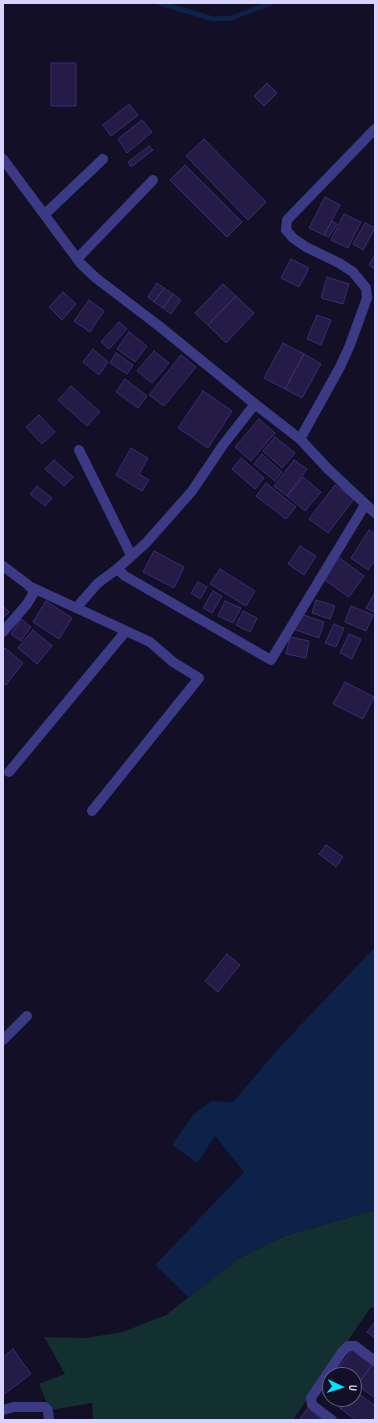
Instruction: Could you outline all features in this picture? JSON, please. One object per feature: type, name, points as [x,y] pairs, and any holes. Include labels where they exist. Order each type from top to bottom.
[{"type":"street","points":[[300,439],[348,350],[367,298],[366,288],[353,272],[339,263],[306,247],[293,238],[286,230],[287,220],[375,129]]},
{"type":"street","points":[[45,214],[103,159]]},
{"type":"street","points":[[3,160],[45,214],[81,264],[96,278],[159,326],[254,404],[300,439],[327,468],[375,513]]},
{"type":"street","points":[[77,258],[153,180]]},
{"type":"street","points":[[76,608],[98,583],[118,569],[131,555],[146,543],[192,491],[223,445],[254,404]]},
{"type":"street","points":[[79,450],[131,555]]},
{"type":"street","points":[[118,569],[137,584],[271,660],[365,505]]},
{"type":"street","points":[[3,566],[31,587],[150,642],[173,662],[200,678],[92,811]]},
{"type":"street","points":[[3,632],[27,604],[33,590],[31,587]]},
{"type":"street","points":[[9,772],[126,631]]},
{"type":"street","points":[[3,1040],[27,1016]]},
{"type":"street","points":[[332,1420],[312,1405],[311,1398],[342,1352],[348,1346],[355,1346],[375,1361]]},
{"type":"street","points":[[3,1410],[14,1407],[43,1407],[48,1410],[49,1420]]},
{"type":"green space","points":[[375,1210],[375,1309],[371,1307],[330,1367],[322,1367],[322,1378],[293,1420],[93,1420],[92,1403],[50,1410],[39,1384],[65,1374],[44,1337],[86,1338],[123,1332],[166,1315],[239,1258],[284,1236]]},
{"type":"water","points":[[375,947],[375,1210],[284,1236],[239,1258],[189,1298],[155,1265],[244,1172],[215,1136],[197,1163],[172,1145],[194,1114],[211,1101],[233,1102],[279,1048]]},
{"type":"building","points":[[51,63],[76,63],[76,106],[51,106]]},
{"type":"building","points":[[267,83],[277,93],[264,106],[254,96]]},
{"type":"building","points":[[129,104],[138,115],[111,136],[103,125]]},
{"type":"building","points":[[142,120],[152,132],[127,153],[118,139]]},
{"type":"building","points":[[204,139],[266,202],[248,220],[186,156]]},
{"type":"building","points":[[149,146],[153,150],[131,167],[128,162]]},
{"type":"building","points":[[185,165],[242,222],[227,237],[170,180]]},
{"type":"building","points":[[325,197],[340,205],[324,235],[309,228]]},
{"type":"building","points":[[344,214],[361,222],[348,248],[331,240]]},
{"type":"building","points":[[332,221],[337,224],[329,237],[324,235]]},
{"type":"building","points":[[365,223],[375,228],[363,250],[353,244]]},
{"type":"building","points":[[375,255],[375,269],[369,265]]},
{"type":"building","points":[[291,259],[309,268],[299,287],[281,278]]},
{"type":"building","points":[[327,277],[349,284],[343,304],[321,298]]},
{"type":"building","points":[[157,283],[164,288],[154,302],[148,297]]},
{"type":"building","points":[[223,284],[236,296],[208,325],[195,313]]},
{"type":"building","points":[[164,288],[173,294],[163,308],[154,302]]},
{"type":"building","points":[[63,292],[76,304],[62,320],[49,307]]},
{"type":"building","points":[[173,294],[181,300],[171,314],[163,308]]},
{"type":"building","points":[[236,296],[254,313],[226,343],[208,325]]},
{"type":"building","points":[[89,300],[104,311],[90,332],[74,321]]},
{"type":"building","points":[[317,315],[331,320],[321,345],[307,339]]},
{"type":"building","points":[[119,322],[127,329],[109,349],[101,342]]},
{"type":"building","points":[[129,332],[147,346],[135,362],[117,349]]},
{"type":"building","points":[[283,343],[304,354],[285,389],[264,378]]},
{"type":"building","points":[[93,349],[108,362],[99,375],[83,362]]},
{"type":"building","points":[[154,351],[169,363],[152,383],[137,371]]},
{"type":"building","points":[[116,353],[133,365],[127,374],[110,363]]},
{"type":"building","points":[[304,354],[321,364],[302,398],[285,389]]},
{"type":"building","points":[[181,355],[196,367],[164,406],[149,395]]},
{"type":"building","points":[[125,379],[147,396],[138,408],[116,392]]},
{"type":"building","points":[[71,386],[100,412],[87,426],[58,400]]},
{"type":"building","points":[[203,391],[232,411],[208,448],[178,428]]},
{"type":"building","points":[[39,415],[55,432],[42,444],[26,427]]},
{"type":"building","points":[[259,419],[275,433],[251,461],[235,447]]},
{"type":"building","points":[[275,437],[295,453],[282,468],[263,451]]},
{"type":"building","points":[[131,448],[148,458],[139,474],[149,480],[142,491],[116,475]]},
{"type":"building","points":[[262,454],[282,472],[275,481],[254,464]]},
{"type":"building","points":[[241,458],[264,478],[255,489],[232,469]]},
{"type":"building","points":[[54,460],[73,477],[64,486],[45,469]]},
{"type":"building","points":[[294,460],[307,469],[287,496],[274,486]]},
{"type":"building","points":[[303,477],[321,492],[305,511],[287,496]]},
{"type":"building","points":[[266,483],[296,507],[286,519],[256,496]]},
{"type":"building","points":[[335,485],[354,499],[328,533],[309,519]]},
{"type":"building","points":[[37,486],[52,498],[45,506],[30,494]]},
{"type":"building","points":[[369,530],[375,534],[375,560],[368,570],[351,558]]},
{"type":"building","points":[[300,546],[316,556],[304,575],[288,564]]},
{"type":"building","points":[[154,551],[184,567],[174,588],[143,572]]},
{"type":"building","points":[[338,557],[364,576],[349,597],[322,578]]},
{"type":"building","points":[[220,569],[255,591],[246,606],[210,584]]},
{"type":"building","points":[[198,582],[207,587],[200,599],[191,593]]},
{"type":"building","points":[[213,591],[222,596],[212,613],[203,608]]},
{"type":"building","points":[[375,592],[375,611],[374,612],[366,608]]},
{"type":"building","points":[[316,600],[335,606],[330,619],[312,613]]},
{"type":"building","points":[[46,601],[72,618],[59,639],[33,622]]},
{"type":"building","points":[[225,601],[241,608],[233,623],[218,616]]},
{"type":"building","points":[[3,606],[9,612],[3,618]]},
{"type":"building","points":[[351,606],[373,615],[366,631],[345,622]]},
{"type":"building","points":[[243,611],[257,618],[250,632],[236,625]]},
{"type":"building","points":[[298,613],[324,622],[319,638],[293,629]]},
{"type":"building","points":[[21,619],[31,627],[21,641],[11,634]]},
{"type":"building","points":[[334,624],[344,628],[336,647],[325,643]]},
{"type":"building","points":[[33,630],[52,646],[37,664],[18,648]]},
{"type":"building","points":[[349,634],[361,639],[352,659],[340,653]]},
{"type":"building","points":[[290,637],[309,641],[306,658],[286,654]]},
{"type":"building","points":[[5,648],[23,663],[6,685],[3,683],[3,650]]},
{"type":"building","points":[[345,682],[374,697],[363,719],[333,704]]},
{"type":"building","points":[[326,845],[343,857],[336,867],[319,854]]},
{"type":"building","points":[[227,954],[240,965],[218,992],[205,981]]},
{"type":"building","points":[[375,1322],[375,1338],[367,1332]]},
{"type":"building","points":[[13,1349],[31,1374],[3,1395],[3,1357]]},
{"type":"building","points":[[352,1350],[372,1365],[362,1378],[362,1367],[339,1367]]},
{"type":"building","points":[[372,1365],[375,1367],[375,1398],[362,1389],[362,1378]]},
{"type":"building","points":[[362,1396],[375,1406],[375,1420],[356,1420],[341,1409],[343,1407],[362,1407]]},
{"type":"building","points":[[307,1409],[323,1420],[299,1420]]},
{"type":"waterway","points":[[160,3],[213,19],[231,18],[271,3]]}]
